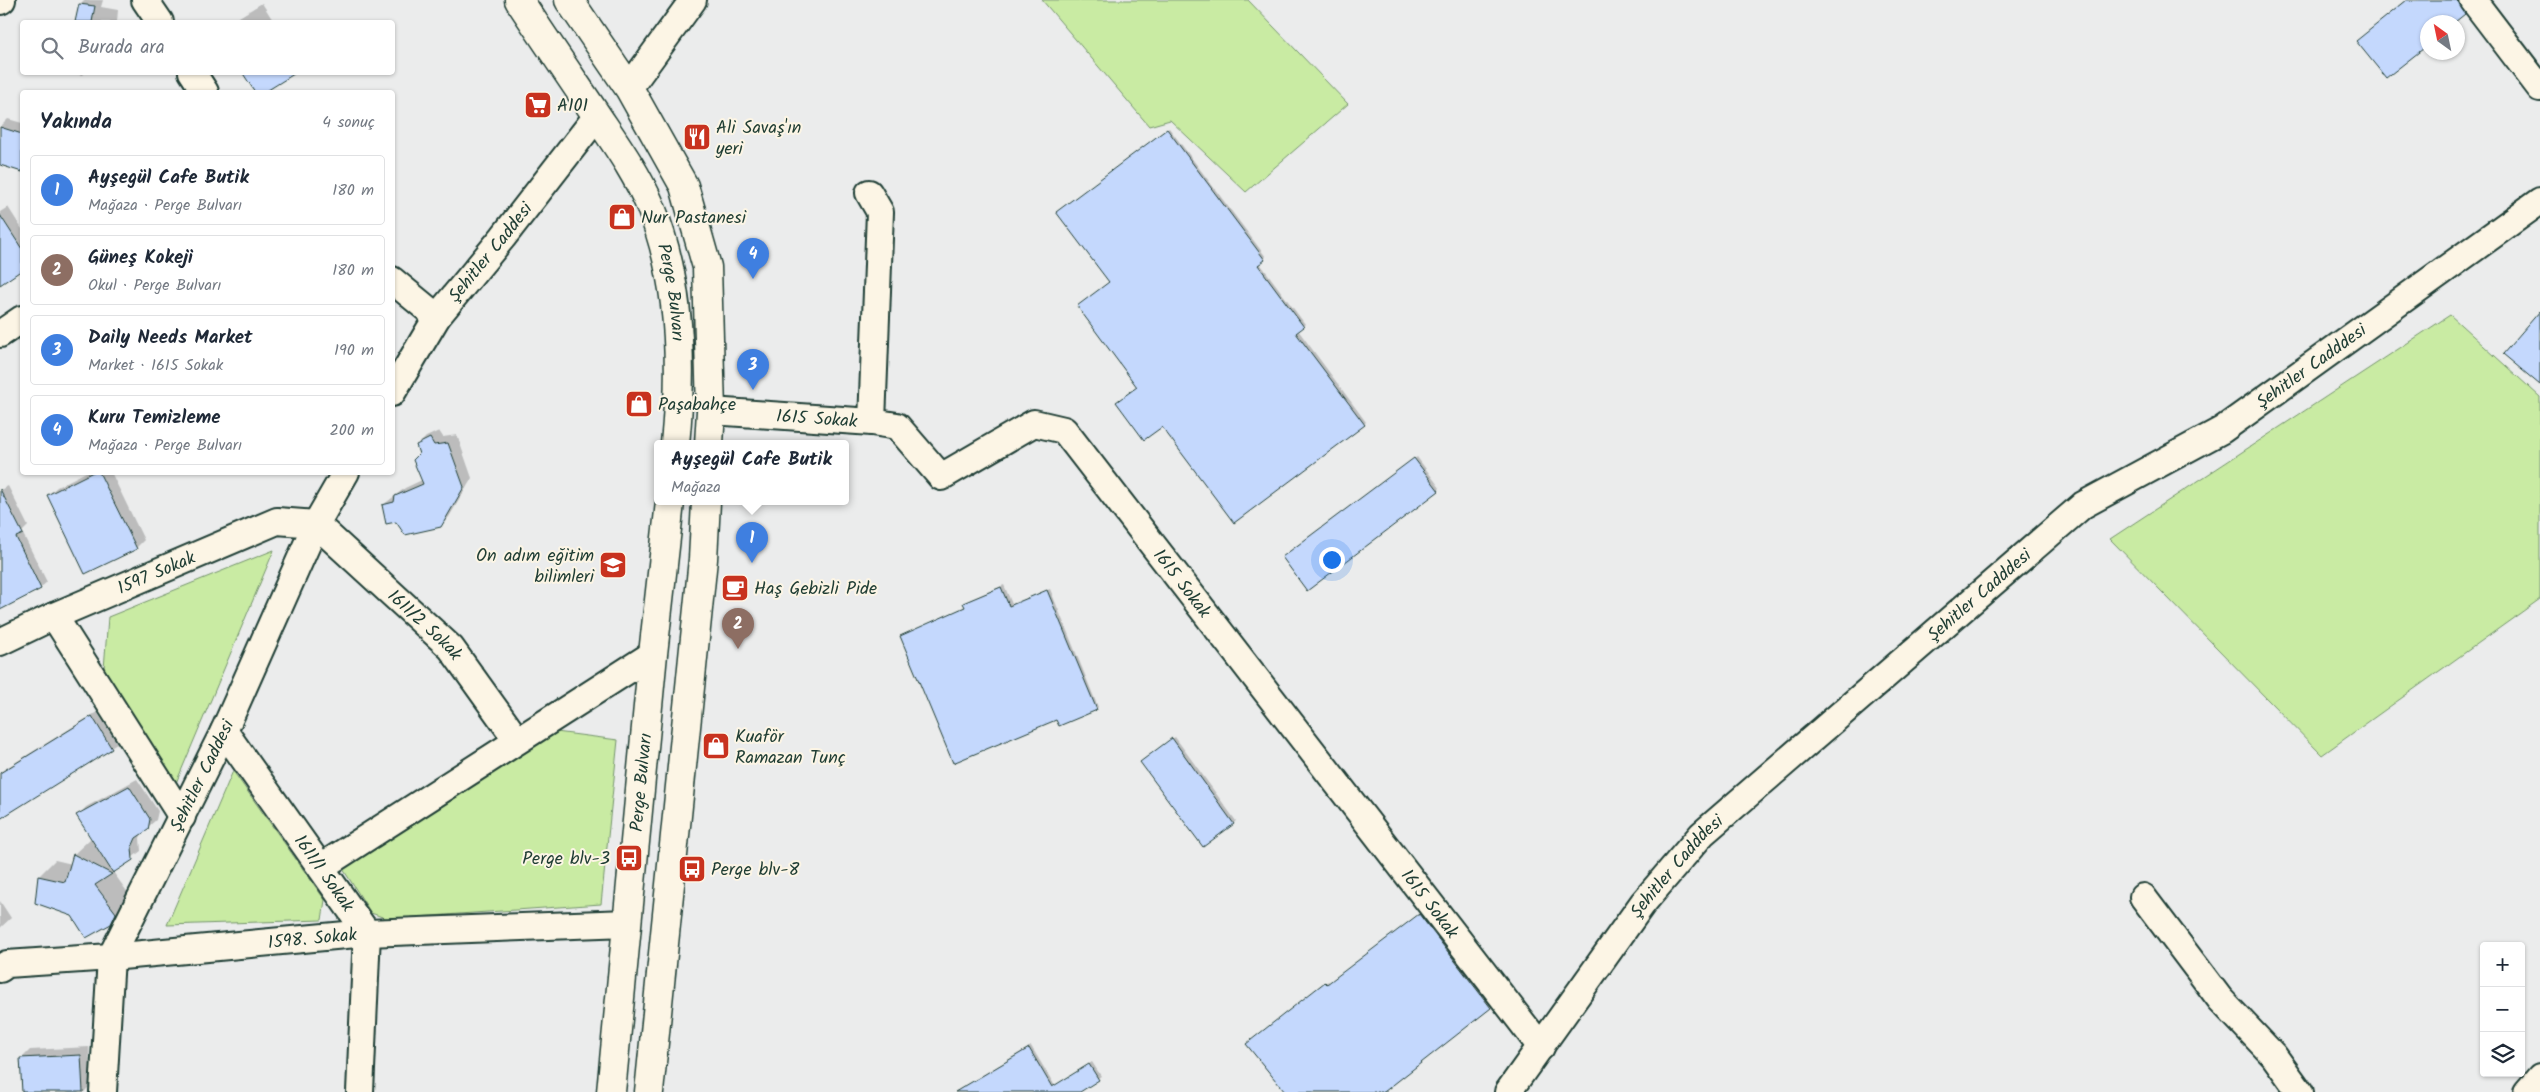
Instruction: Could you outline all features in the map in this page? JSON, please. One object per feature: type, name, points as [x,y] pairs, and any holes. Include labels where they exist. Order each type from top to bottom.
[{"type":"main road","name":"Perge Bulvarı","points":[[519,0],[627,160],[650,205],[668,264],[677,326],[679,400],[675,440]]},
{"type":"main road","name":"Perge Bulvarı","points":[[568,0],[629,88],[684,186],[707,267],[711,411],[709,440]]},
{"type":"main road","name":"Perge Bulvarı","points":[[611,1092],[653,654],[670,505]]},
{"type":"main road","points":[[648,1092],[703,559],[706,505]]},
{"type":"street","points":[[145,0],[159,20]]},
{"type":"street","points":[[629,88],[693,0]]},
{"type":"street","points":[[2472,0],[2540,88]]},
{"type":"street","points":[[194,75],[204,90]]},
{"type":"street","name":"Şehitler Caddesi","points":[[395,388],[437,317],[503,237],[597,116]]},
{"type":"street","points":[[868,193],[880,212],[872,422]]},
{"type":"street","name":"Şehitler Cadddesi","points":[[1508,1092],[1644,903],[1702,834],[2083,505],[2222,430],[2540,201]]},
{"type":"street","points":[[395,282],[437,317]]},
{"type":"street","points":[[0,334],[20,320]]},
{"type":"street","name":"1615 Sokak","points":[[711,411],[872,422],[898,426],[941,477],[1034,423],[1064,430],[1541,1048]]},
{"type":"street","name":"Şehitler Caddesi","points":[[104,1092],[111,958],[224,731],[316,524],[344,475]]},
{"type":"street","name":"1597 Sokak","points":[[0,642],[54,616],[276,521],[316,524]]},
{"type":"street","name":"1611/2 Sokak","points":[[316,524],[451,648],[517,740]]},
{"type":"street","points":[[54,616],[182,817]]},
{"type":"street","points":[[321,867],[653,654]]},
{"type":"street","name":"1611/1 Sokak","points":[[224,731],[367,933]]},
{"type":"street","points":[[2143,897],[2220,998],[2274,1056],[2300,1092]]},
{"type":"street","name":"1598. Sokak","points":[[0,969],[7,964],[111,958],[367,933],[627,923]]},
{"type":"street","points":[[360,1092],[367,933]]},
{"type":"street","points":[[2527,1092],[2540,1077]]},
{"type":"green space","points":[[1042,0],[1248,0],[1348,104],[1246,192],[1170,120],[1149,126]]},
{"type":"green space","points":[[2450,315],[2540,397],[2540,599],[2322,755],[2110,539]]},
{"type":"green space","points":[[274,550],[176,783],[104,669],[108,617]]},
{"type":"green space","points":[[556,732],[618,740],[601,904],[388,919],[371,913],[343,869]]},
{"type":"green space","points":[[233,771],[325,900],[322,920],[167,925]]},
{"type":"building","points":[[2407,0],[2458,0],[2465,14],[2420,15],[2420,51],[2386,78],[2356,41]]},
{"type":"building","points":[[79,4],[95,6],[92,20],[75,20]]},
{"type":"building","points":[[244,75],[292,75],[268,90],[254,90]]},
{"type":"building","points":[[0,127],[20,133],[20,171],[0,165]]},
{"type":"building","points":[[1167,129],[1265,260],[1258,265],[1304,327],[1296,333],[1365,425],[1234,523],[1162,427],[1144,440],[1116,402],[1137,387],[1077,306],[1109,282],[1056,212]]},
{"type":"building","points":[[0,215],[20,246],[20,271],[0,285]]},
{"type":"building","points":[[2540,311],[2540,385],[2503,354]]},
{"type":"building","points":[[430,438],[434,445],[448,443],[464,487],[441,527],[405,535],[396,522],[386,524],[382,505],[394,502],[395,496],[423,484],[413,460],[419,454],[416,445]]},
{"type":"building","points":[[1414,458],[1439,491],[1307,591],[1282,557]]},
{"type":"building","points":[[87,475],[100,475],[137,549],[85,574],[47,495]]},
{"type":"building","points":[[0,489],[23,534],[16,537],[41,589],[0,610]]},
{"type":"building","points":[[1001,587],[1009,606],[1047,590],[1097,710],[1059,726],[1056,720],[953,763],[900,636],[965,607],[963,603]]},
{"type":"building","points":[[92,716],[112,749],[0,819],[0,773]]},
{"type":"building","points":[[1172,738],[1234,824],[1203,847],[1140,762]]},
{"type":"building","points":[[129,786],[150,819],[148,830],[136,838],[132,847],[133,860],[113,873],[76,815]]},
{"type":"building","points":[[73,854],[112,874],[95,885],[116,913],[111,924],[86,938],[72,916],[35,903],[38,876],[65,882]]},
{"type":"building","points":[[1419,914],[1491,1008],[1384,1092],[1285,1092],[1246,1044],[1325,982],[1327,984]]},
{"type":"building","points":[[1029,1048],[1052,1087],[1089,1064],[1099,1080],[1080,1092],[955,1092]]},
{"type":"building","points":[[81,1055],[83,1092],[22,1092],[20,1058]]},
{"type":"place","name":"A101","points":[[538,105]]},
{"type":"place","name":"Ali Savaş'ın yeri","points":[[697,137]]},
{"type":"place","name":"Nur Pastanesi","points":[[622,217]]},
{"type":"place","name":"Kuru Temizleme","points":[[753,279]]},
{"type":"place","name":"Daily Needs Market","points":[[753,390]]},
{"type":"place","name":"Paşabahçe","points":[[639,404]]},
{"type":"place","name":"Ayşegül Cafe Butik","points":[[752,563]]},
{"type":"place","name":"On adım eğitim bilimleri","points":[[613,565]]},
{"type":"place","name":"Haş Gebizli Pide","points":[[735,588]]},
{"type":"place","name":"Güneş Kokeji","points":[[738,649]]},
{"type":"place","name":"Kuaför Ramazan Tunç","points":[[716,746]]},
{"type":"place","name":"Perge blv-3","points":[[629,858]]},
{"type":"place","name":"Perge blv-8","points":[[692,869]]}]
